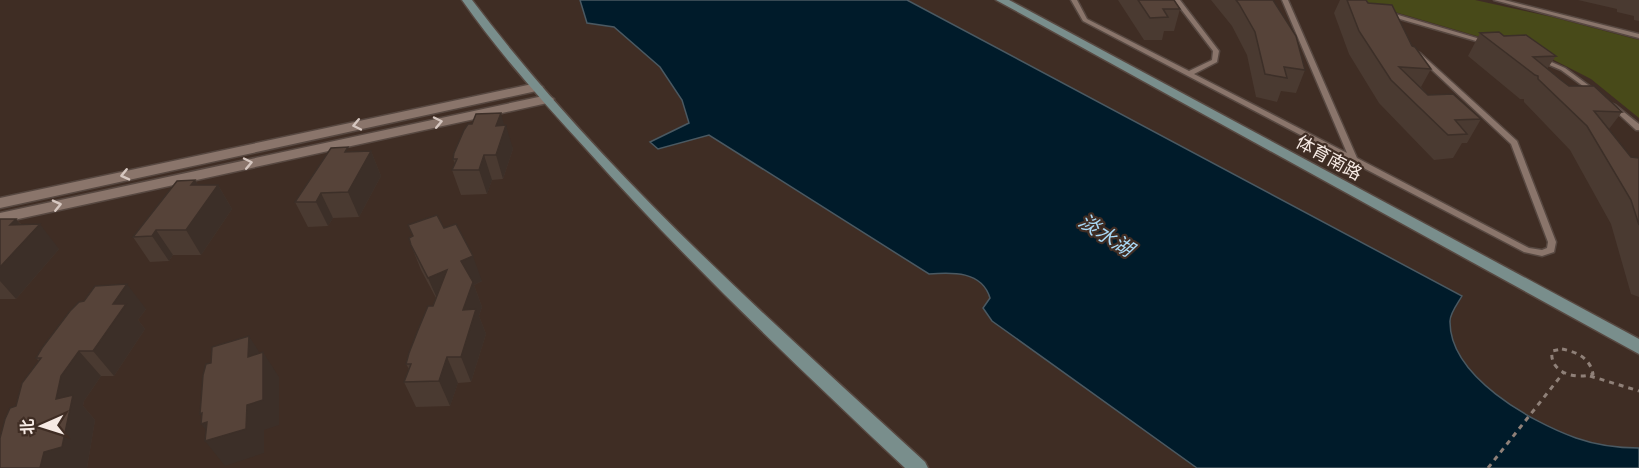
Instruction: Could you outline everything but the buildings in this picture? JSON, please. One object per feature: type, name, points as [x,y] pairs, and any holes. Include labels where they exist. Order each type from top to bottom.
[{"type":"street","points":[[467,0],[537,87],[620,180],[740,301],[918,468]]},
{"type":"street","name":"体育南路","points":[[1001,0],[1639,347]]},
{"type":"street","points":[[0,203],[537,87]]},
{"type":"street","points":[[0,218],[548,99]]},
{"type":"street","points":[[151,184],[155,169]]},
{"type":"lane","points":[[1074,0],[1085,20],[1188,74],[1527,250],[1542,253],[1551,250],[1552,242],[1514,143],[1414,51]]},
{"type":"lane","points":[[1177,0],[1216,51],[1215,61],[1188,74]]},
{"type":"lane","points":[[1285,0],[1354,160]]},
{"type":"lane","points":[[1497,0],[1639,36]]},
{"type":"lane","points":[[1393,27],[1379,12],[1488,43]]},
{"type":"lane","points":[[1532,56],[1563,69],[1580,80],[1639,128]]},
{"type":"path","points":[[1590,376],[1593,370],[1582,356],[1562,349],[1552,351],[1551,358],[1564,372],[1579,377],[1590,376],[1639,391]]},
{"type":"path","points":[[1488,468],[1564,372]]},
{"type":"shaded area","points":[[1354,0],[1475,0],[1639,40],[1639,118],[1591,79],[1548,57]]},
{"type":"water","name":"淡水湖","points":[[580,0],[907,0],[1462,296],[1450,318],[1453,341],[1463,360],[1478,378],[1516,408],[1558,431],[1599,444],[1639,448],[1639,468],[1197,468],[992,321],[983,308],[990,298],[986,289],[973,278],[947,273],[929,274],[709,135],[658,149],[650,142],[689,123],[682,100],[660,67],[614,27],[587,23]]}]
